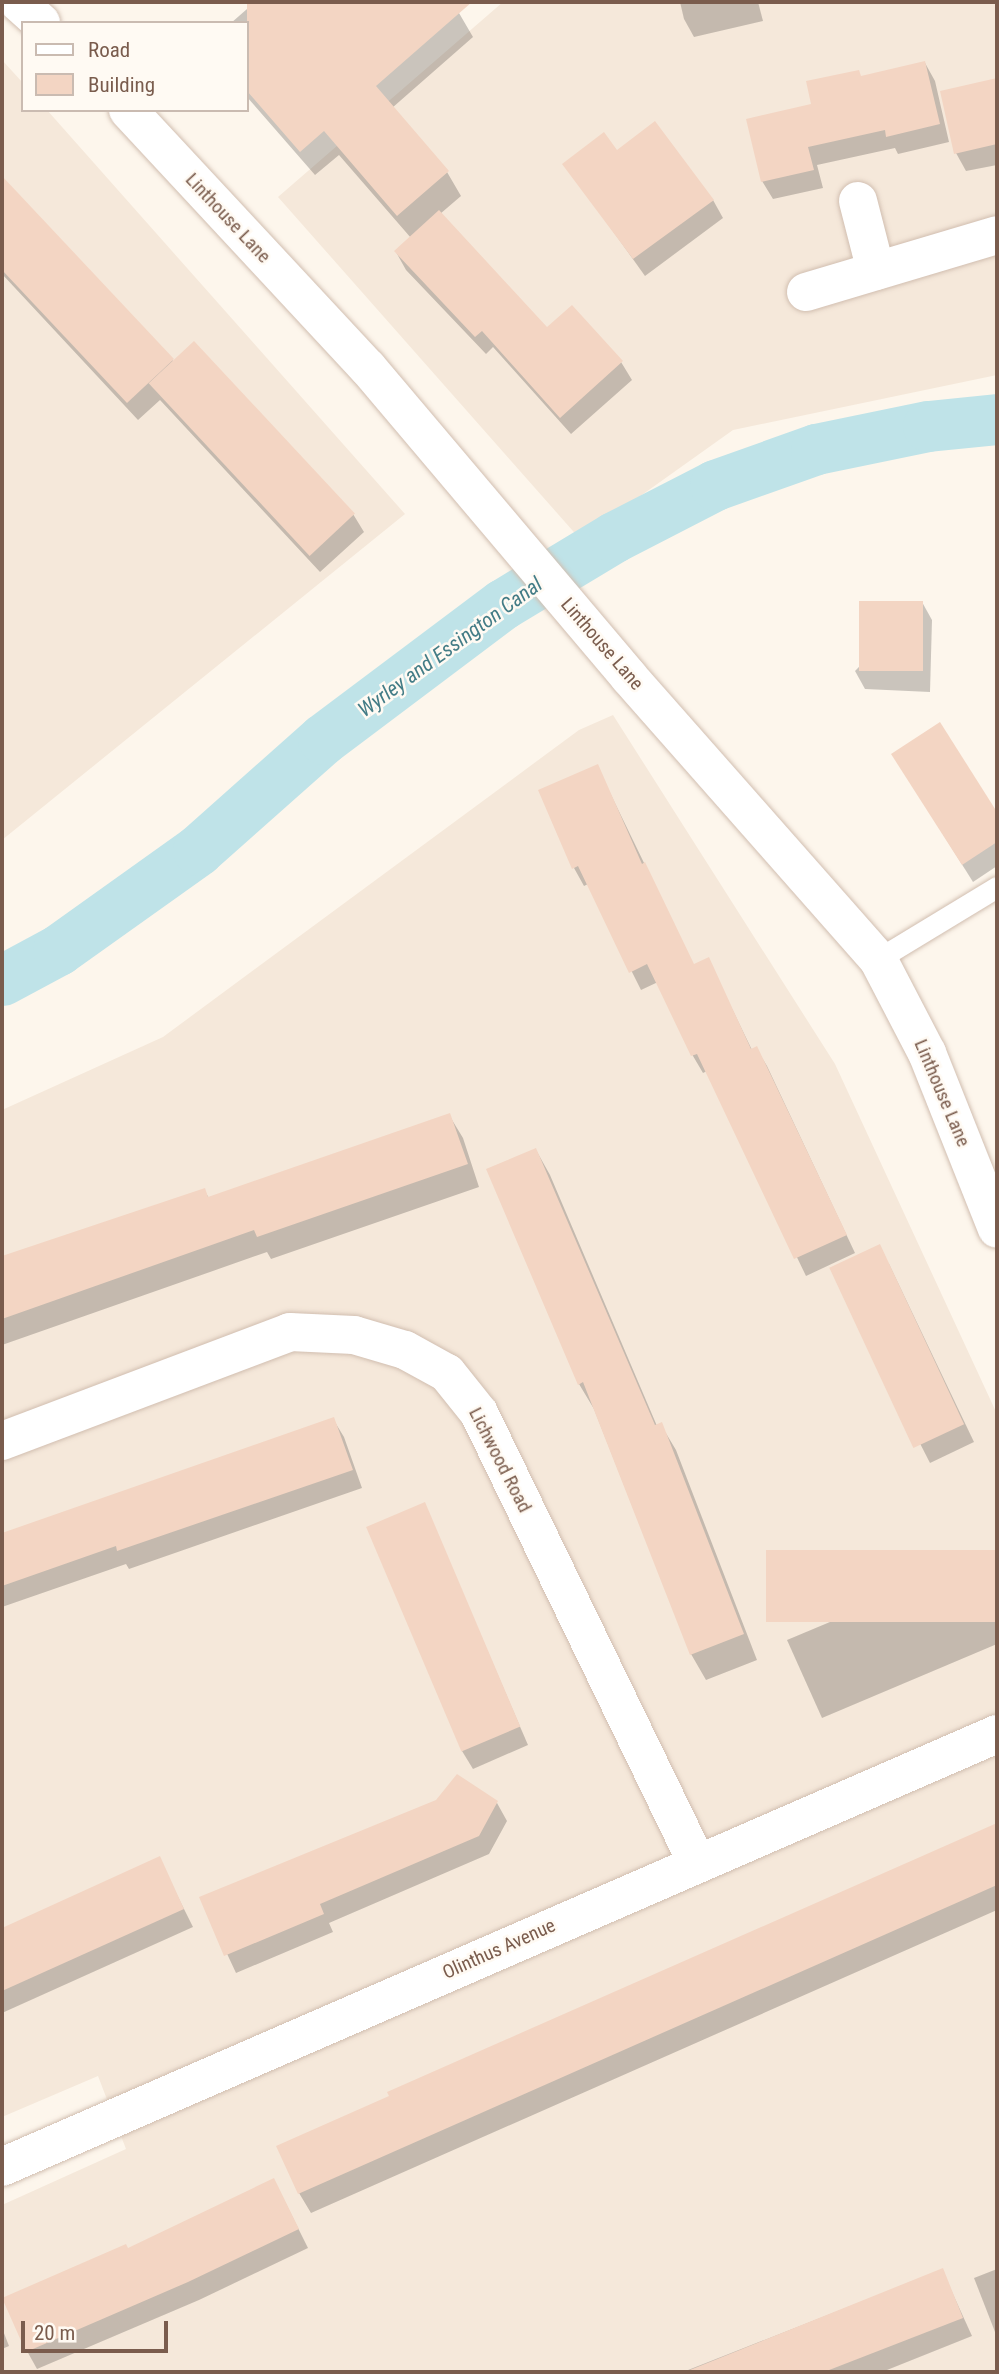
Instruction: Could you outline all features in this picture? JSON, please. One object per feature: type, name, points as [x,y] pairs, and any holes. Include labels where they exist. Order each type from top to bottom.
[{"type":"street","points":[[19,2],[39,21]]},
{"type":"street","name":"Linthouse Lane","points":[[130,112],[368,368],[629,677],[878,959],[927,1053],[997,1229]]},
{"type":"street","points":[[858,201],[876,271]]},
{"type":"street","points":[[806,292],[997,235]]},
{"type":"street","name":"Lichwood Road","points":[[2,1441],[290,1332],[354,1335],[405,1350],[447,1373],[479,1413],[697,1863]]},
{"type":"street","name":"Olinthus Avenue","points":[[2,2167],[997,1734]]},
{"type":"lane","points":[[878,959],[997,887]]},
{"type":"shaded area","points":[[503,2],[997,2],[997,375],[733,430],[580,539],[278,197]]},
{"type":"shaded area","points":[[2,60],[21,81],[21,112],[49,112],[405,514],[2,840]]},
{"type":"shaded area","points":[[613,715],[835,1064],[997,1414],[997,2372],[2,2372],[2,2205],[126,2149],[98,2076],[2,2117],[2,1110],[163,1037],[579,730]]},
{"type":"building","points":[[247,2],[472,2],[376,86],[449,171],[397,216],[324,131],[300,152],[248,92]]},
{"type":"building","points":[[925,61],[940,124],[886,137],[885,130],[808,147],[814,170],[761,182],[746,119],[811,104],[806,81],[859,70],[861,76]]},
{"type":"building","points":[[997,78],[997,144],[954,154],[940,91]]},
{"type":"building","points":[[655,121],[714,200],[633,259],[562,164],[604,132],[617,150]]},
{"type":"building","points":[[2,176],[174,359],[127,403],[2,270]]},
{"type":"building","points":[[439,210],[547,327],[572,305],[623,361],[560,418],[482,331],[475,337],[394,251]]},
{"type":"building","points":[[194,341],[355,514],[310,556],[149,383]]},
{"type":"building","points":[[859,601],[923,601],[923,671],[859,671]]},
{"type":"building","points":[[940,722],[997,812],[997,842],[962,865],[891,754]]},
{"type":"building","points":[[598,764],[642,864],[645,862],[694,964],[709,957],[751,1049],[757,1046],[847,1235],[794,1259],[697,1054],[691,1056],[647,964],[629,973],[578,866],[572,869],[538,790]]},
{"type":"building","points":[[450,1113],[468,1164],[257,1237],[254,1230],[2,1319],[2,1256],[205,1188],[208,1197]]},
{"type":"building","points":[[536,1148],[655,1425],[662,1422],[744,1634],[690,1655],[583,1382],[578,1385],[486,1169]]},
{"type":"building","points":[[880,1244],[964,1424],[913,1448],[829,1268]]},
{"type":"building","points":[[334,1417],[353,1470],[117,1551],[116,1546],[2,1586],[2,1533]]},
{"type":"building","points":[[425,1502],[520,1727],[461,1752],[366,1527]]},
{"type":"building","points":[[766,1550],[997,1550],[997,1622],[766,1622]]},
{"type":"building","points":[[457,1774],[498,1801],[479,1836],[320,1904],[324,1914],[224,1956],[199,1897],[436,1800]]},
{"type":"building","points":[[997,1823],[997,1885],[298,2194],[276,2146],[389,2096],[387,2092]]},
{"type":"building","points":[[160,1856],[184,1909],[2,1991],[2,1928]]},
{"type":"building","points":[[274,2178],[299,2229],[188,2282],[26,2352],[2,2298],[126,2244],[128,2248]]},
{"type":"building","points":[[943,2268],[963,2318],[824,2372],[685,2372]]},
{"type":"waterway","name":"Wyrley and Essington Canal","points":[[2,980],[58,950],[198,850],[323,739],[503,604],[614,537],[715,485],[816,449],[928,426],[997,419]]}]
